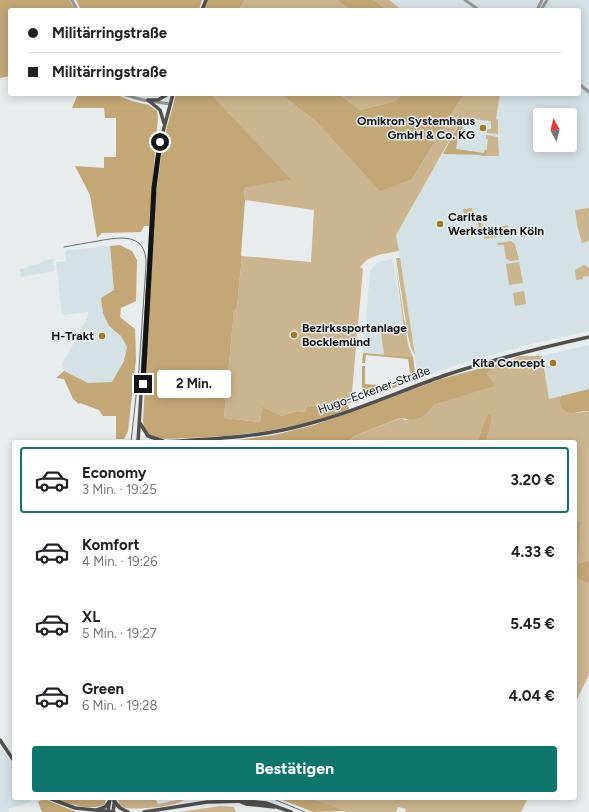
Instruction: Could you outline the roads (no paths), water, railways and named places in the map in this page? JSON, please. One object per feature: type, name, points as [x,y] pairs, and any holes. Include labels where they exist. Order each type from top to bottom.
[{"type":"main road","points":[[148,100],[158,100],[165,96]]},
{"type":"main road","points":[[138,440],[154,188],[160,142],[172,96]]},
{"type":"main road","points":[[148,100],[160,110],[164,124]]},
{"type":"main road","name":"Hugo-Eckener-Straße","points":[[195,440],[249,436],[300,426],[346,412],[406,389],[481,364],[589,337]]},
{"type":"main road","points":[[140,422],[148,436],[159,440]]},
{"type":"main road","points":[[0,740],[12,758]]},
{"type":"main road","points":[[54,800],[76,808],[108,812],[113,812],[115,800]]},
{"type":"main road","points":[[93,811],[102,809],[109,800]]},
{"type":"main road","points":[[108,812],[109,800]]},
{"type":"main road","points":[[115,800],[120,808],[128,812]]},
{"type":"main road","points":[[144,812],[207,802],[240,801],[246,804],[274,807],[291,812]]},
{"type":"street","points":[[466,0],[476,8]]},
{"type":"street","points":[[581,86],[589,92]]},
{"type":"street","points":[[131,96],[170,104]]},
{"type":"tram line","points":[[64,247],[115,238],[123,238],[131,239],[137,242],[142,247],[145,254],[146,265],[139,369],[131,440]]},
{"type":"tram line","points":[[276,800],[305,812]]},
{"type":"place","name":"Omikron Systemhaus GmbH & Co. KG","points":[[483,128]]},
{"type":"place","name":"Caritas Werkstätten Köln","points":[[440,224]]},
{"type":"place","name":"Bezirkssportanlage Bocklemünd","points":[[294,335]]},
{"type":"place","name":"H-Trakt","points":[[102,336]]},
{"type":"place","name":"Kita Concept","points":[[553,363]]}]
